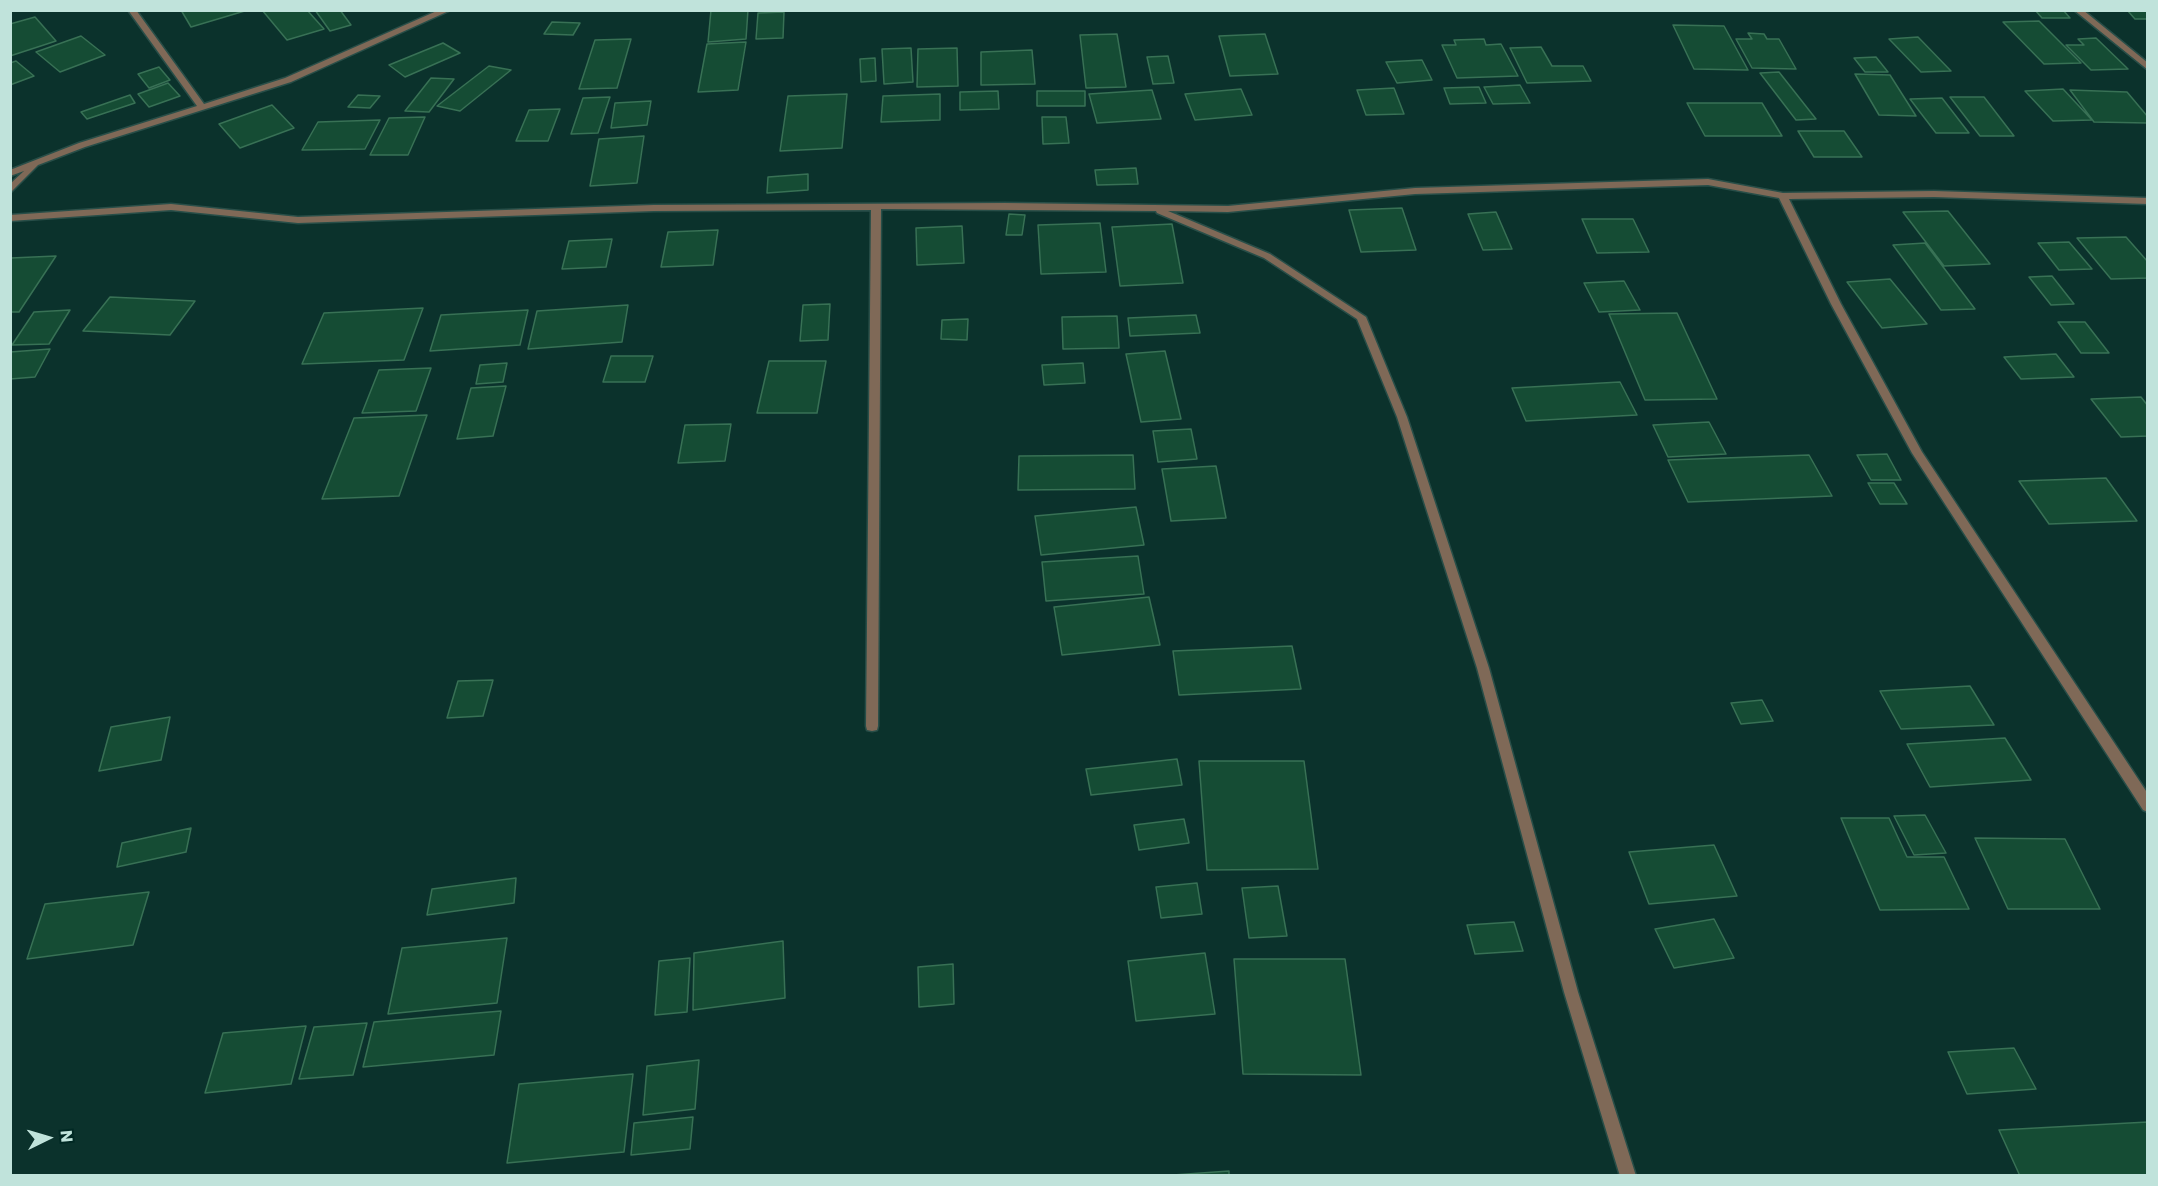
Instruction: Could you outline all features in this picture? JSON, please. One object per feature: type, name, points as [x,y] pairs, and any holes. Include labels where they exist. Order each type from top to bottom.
[{"type":"street","points":[[132,10],[201,106]]},
{"type":"street","points":[[10,173],[82,145],[288,80],[447,10]]},
{"type":"street","points":[[2078,10],[2148,68]]},
{"type":"street","points":[[10,190],[37,163]]},
{"type":"street","points":[[10,218],[171,207],[298,220],[654,208],[1228,209],[1415,191],[1708,182],[1783,196],[1934,194],[2148,201]]},
{"type":"street","points":[[1783,196],[1836,304],[1917,453],[2148,806]]},
{"type":"street","points":[[872,726],[876,207]]},
{"type":"street","points":[[1154,208],[1267,256],[1362,317],[1402,417],[1483,668],[1572,992],[1628,1176]]},
{"type":"building","points":[[181,10],[248,10],[191,27]]},
{"type":"building","points":[[262,10],[307,10],[324,29],[287,40]]},
{"type":"building","points":[[315,10],[340,10],[351,25],[330,31]]},
{"type":"building","points":[[711,10],[748,10],[746,39],[708,42]]},
{"type":"building","points":[[2035,10],[2063,10],[2070,18],[2042,18]]},
{"type":"building","points":[[2127,10],[2148,10],[2148,19],[2135,19]]},
{"type":"building","points":[[784,12],[783,38],[756,39],[758,13]]},
{"type":"building","points":[[35,17],[56,41],[10,56],[10,24]]},
{"type":"building","points":[[2039,21],[2081,63],[2044,64],[2003,22]]},
{"type":"building","points":[[552,22],[580,23],[573,35],[544,34]]},
{"type":"building","points":[[1673,25],[1724,26],[1748,70],[1694,69]]},
{"type":"building","points":[[1748,33],[1764,34],[1767,39],[1779,39],[1796,69],[1752,68],[1736,39],[1752,39]]},
{"type":"building","points":[[1117,34],[1126,87],[1086,88],[1080,35]]},
{"type":"building","points":[[1265,34],[1278,74],[1230,76],[1219,36]]},
{"type":"building","points":[[81,36],[105,55],[60,72],[36,52]]},
{"type":"building","points":[[1918,37],[1951,71],[1921,72],[1889,39]]},
{"type":"building","points":[[2096,38],[2128,69],[2091,70],[2066,45],[2084,45],[2078,39]]},
{"type":"building","points":[[631,39],[617,88],[579,89],[595,40]]},
{"type":"building","points":[[1484,39],[1486,45],[1501,44],[1518,76],[1457,78],[1442,45],[1456,45],[1454,40]]},
{"type":"building","points":[[746,42],[738,90],[698,92],[707,44]]},
{"type":"building","points":[[443,43],[460,53],[405,77],[389,65]]},
{"type":"building","points":[[1541,47],[1552,66],[1583,66],[1591,81],[1527,83],[1510,48]]},
{"type":"building","points":[[911,48],[913,82],[884,84],[882,49]]},
{"type":"building","points":[[957,48],[958,86],[917,87],[918,49]]},
{"type":"building","points":[[1032,50],[1035,84],[981,85],[981,52]]},
{"type":"building","points":[[1168,56],[1174,83],[1153,84],[1147,57]]},
{"type":"building","points":[[1876,57],[1888,72],[1865,72],[1854,58]]},
{"type":"building","points":[[875,58],[876,81],[861,82],[860,59]]},
{"type":"building","points":[[1422,60],[1432,80],[1397,83],[1386,62]]},
{"type":"building","points":[[16,61],[34,76],[10,85],[10,63]]},
{"type":"building","points":[[489,66],[511,70],[460,111],[437,106]]},
{"type":"building","points":[[159,67],[170,80],[149,88],[138,74]]},
{"type":"building","points":[[1779,72],[1816,119],[1796,120],[1760,73]]},
{"type":"building","points":[[1855,74],[1890,75],[1916,116],[1879,115]]},
{"type":"building","points":[[431,78],[454,79],[429,112],[405,111]]},
{"type":"building","points":[[168,83],[180,96],[149,107],[138,94]]},
{"type":"building","points":[[1520,85],[1530,103],[1493,104],[1484,87]]},
{"type":"building","points":[[1479,87],[1486,103],[1450,104],[1444,88]]},
{"type":"building","points":[[1394,88],[1404,114],[1366,115],[1357,90]]},
{"type":"building","points":[[1241,89],[1252,115],[1195,120],[1185,94]]},
{"type":"building","points":[[2063,89],[2092,120],[2053,121],[2025,91]]},
{"type":"building","points":[[1152,90],[1161,119],[1097,123],[1089,94]]},
{"type":"building","points":[[2070,90],[2127,92],[2148,117],[2148,123],[2094,122]]},
{"type":"building","points":[[998,91],[999,109],[960,110],[960,92]]},
{"type":"building","points":[[1037,91],[1085,91],[1085,106],[1037,106]]},
{"type":"building","points":[[847,94],[842,148],[780,151],[788,96]]},
{"type":"building","points":[[940,94],[940,120],[881,122],[883,96]]},
{"type":"building","points":[[130,95],[135,103],[87,119],[81,112]]},
{"type":"building","points":[[358,95],[380,96],[370,108],[348,107]]},
{"type":"building","points":[[610,97],[598,133],[571,134],[583,98]]},
{"type":"building","points":[[1950,97],[1984,97],[2014,136],[1980,136]]},
{"type":"building","points":[[1942,98],[1969,133],[1936,133],[1910,99]]},
{"type":"building","points":[[651,101],[647,125],[611,128],[615,103]]},
{"type":"building","points":[[1687,103],[1762,103],[1782,136],[1705,136]]},
{"type":"building","points":[[272,105],[294,128],[240,148],[219,124]]},
{"type":"building","points":[[560,109],[548,141],[516,141],[529,110]]},
{"type":"building","points":[[425,117],[408,155],[370,155],[389,118]]},
{"type":"building","points":[[1042,117],[1066,117],[1069,143],[1043,144]]},
{"type":"building","points":[[380,120],[365,149],[302,150],[318,122]]},
{"type":"building","points":[[1798,131],[1844,131],[1862,157],[1814,157]]},
{"type":"building","points":[[644,136],[637,183],[590,186],[599,139]]},
{"type":"building","points":[[1136,168],[1138,184],[1097,185],[1095,170]]},
{"type":"building","points":[[808,174],[808,190],[767,193],[768,177]]},
{"type":"building","points":[[1402,208],[1416,250],[1361,252],[1349,210]]},
{"type":"building","points":[[1948,211],[1990,264],[1944,266],[1903,212]]},
{"type":"building","points":[[1496,212],[1512,249],[1483,250],[1468,214]]},
{"type":"building","points":[[1009,214],[1025,215],[1022,235],[1006,235]]},
{"type":"building","points":[[1582,219],[1633,219],[1649,252],[1597,253]]},
{"type":"building","points":[[1100,223],[1106,272],[1041,274],[1038,225]]},
{"type":"building","points":[[1172,224],[1183,283],[1120,286],[1112,227]]},
{"type":"building","points":[[962,226],[964,263],[917,265],[916,228]]},
{"type":"building","points":[[718,230],[713,265],[661,267],[668,232]]},
{"type":"building","points":[[2126,237],[2148,262],[2148,278],[2111,279],[2077,238]]},
{"type":"building","points":[[612,239],[606,267],[562,269],[569,241]]},
{"type":"building","points":[[2069,242],[2092,269],[2059,270],[2038,243]]},
{"type":"building","points":[[1925,243],[1975,309],[1941,310],[1893,245]]},
{"type":"building","points":[[56,256],[19,312],[10,312],[11,258]]},
{"type":"building","points":[[2052,276],[2074,304],[2051,305],[2029,277]]},
{"type":"building","points":[[1890,279],[1927,324],[1882,328],[1847,282]]},
{"type":"building","points":[[1624,281],[1640,310],[1599,312],[1584,283]]},
{"type":"building","points":[[110,297],[195,301],[170,335],[83,331]]},
{"type":"building","points":[[830,304],[828,340],[800,341],[803,305]]},
{"type":"building","points":[[628,305],[622,342],[528,349],[537,311]]},
{"type":"building","points":[[423,308],[404,360],[302,364],[324,313]]},
{"type":"building","points":[[70,310],[49,344],[12,345],[34,312]]},
{"type":"building","points":[[528,310],[520,345],[430,351],[441,315]]},
{"type":"building","points":[[1677,313],[1717,399],[1645,400],[1609,314]]},
{"type":"building","points":[[1196,315],[1200,333],[1130,336],[1128,318]]},
{"type":"building","points":[[1117,316],[1119,348],[1063,349],[1062,317]]},
{"type":"building","points":[[968,319],[967,340],[941,339],[942,320]]},
{"type":"building","points":[[2058,322],[2085,322],[2109,353],[2081,353]]},
{"type":"building","points":[[50,349],[35,377],[10,379],[10,352]]},
{"type":"building","points":[[1165,351],[1181,419],[1141,422],[1126,354]]},
{"type":"building","points":[[2056,354],[2074,377],[2021,379],[2004,357]]},
{"type":"building","points":[[611,356],[653,356],[645,382],[603,382]]},
{"type":"building","points":[[769,361],[826,361],[817,413],[757,413]]},
{"type":"building","points":[[507,363],[503,382],[476,384],[480,365]]},
{"type":"building","points":[[1083,363],[1085,383],[1044,385],[1042,365]]},
{"type":"building","points":[[431,368],[416,411],[362,413],[379,370]]},
{"type":"building","points":[[1620,382],[1637,415],[1526,421],[1512,388]]},
{"type":"building","points":[[506,386],[493,436],[457,439],[471,388]]},
{"type":"building","points":[[2141,397],[2148,406],[2148,436],[2121,437],[2091,399]]},
{"type":"building","points":[[427,415],[399,496],[322,499],[354,418]]},
{"type":"building","points":[[1709,422],[1726,454],[1668,457],[1653,425]]},
{"type":"building","points":[[731,424],[725,461],[678,463],[685,425]]},
{"type":"building","points":[[1191,429],[1197,459],[1158,462],[1153,431]]},
{"type":"building","points":[[1887,454],[1901,480],[1871,480],[1857,455]]},
{"type":"building","points":[[1133,455],[1135,489],[1018,490],[1019,456]]},
{"type":"building","points":[[1809,455],[1832,496],[1688,502],[1668,460]]},
{"type":"building","points":[[1216,466],[1226,518],[1171,521],[1162,469]]},
{"type":"building","points":[[2106,478],[2137,521],[2049,524],[2019,481]]},
{"type":"building","points":[[1868,483],[1894,483],[1907,504],[1880,504]]},
{"type":"building","points":[[1136,507],[1144,545],[1041,555],[1035,516]]},
{"type":"building","points":[[1138,556],[1144,594],[1046,601],[1042,562]]},
{"type":"building","points":[[1149,597],[1160,645],[1062,655],[1054,607]]},
{"type":"building","points":[[1292,646],[1301,689],[1179,695],[1173,651]]},
{"type":"building","points":[[493,680],[483,716],[447,718],[458,681]]},
{"type":"building","points":[[1970,686],[1994,725],[1901,729],[1880,691]]},
{"type":"building","points":[[1762,700],[1773,721],[1741,724],[1731,703]]},
{"type":"building","points":[[170,717],[161,760],[99,771],[111,727]]},
{"type":"building","points":[[2005,738],[2031,780],[1930,787],[1907,744]]},
{"type":"building","points":[[1177,759],[1182,785],[1091,795],[1086,769]]},
{"type":"building","points":[[1199,761],[1304,761],[1318,869],[1207,870]]},
{"type":"building","points":[[1925,815],[1946,853],[1914,855],[1894,816]]},
{"type":"building","points":[[1841,818],[1889,818],[1907,857],[1944,857],[1969,909],[1880,910]]},
{"type":"building","points":[[1184,819],[1189,843],[1139,850],[1134,825]]},
{"type":"building","points":[[191,828],[186,852],[117,867],[122,843]]},
{"type":"building","points":[[1975,838],[2065,839],[2100,909],[2008,909]]},
{"type":"building","points":[[1714,845],[1737,896],[1649,904],[1629,852]]},
{"type":"building","points":[[516,878],[514,903],[427,915],[432,889]]},
{"type":"building","points":[[1197,883],[1202,914],[1161,918],[1156,887]]},
{"type":"building","points":[[1278,886],[1287,936],[1249,938],[1242,888]]},
{"type":"building","points":[[149,892],[133,945],[27,959],[45,904]]},
{"type":"building","points":[[1714,919],[1734,958],[1674,968],[1655,929]]},
{"type":"building","points":[[1514,922],[1523,951],[1475,954],[1467,925]]},
{"type":"building","points":[[507,938],[497,1003],[388,1014],[402,948]]},
{"type":"building","points":[[783,941],[785,998],[693,1010],[694,953]]},
{"type":"building","points":[[1205,953],[1215,1014],[1136,1021],[1128,961]]},
{"type":"building","points":[[690,958],[687,1012],[655,1015],[659,961]]},
{"type":"building","points":[[1234,959],[1345,959],[1361,1075],[1243,1074]]},
{"type":"building","points":[[953,964],[954,1004],[919,1007],[918,967]]},
{"type":"building","points":[[501,1011],[494,1055],[363,1067],[374,1022]]},
{"type":"building","points":[[367,1023],[353,1075],[299,1079],[314,1027]]},
{"type":"building","points":[[306,1026],[291,1084],[205,1093],[223,1033]]},
{"type":"building","points":[[2014,1048],[2036,1089],[1967,1094],[1948,1052]]},
{"type":"building","points":[[699,1060],[695,1109],[643,1115],[647,1066]]},
{"type":"building","points":[[633,1074],[624,1152],[507,1163],[519,1084]]},
{"type":"building","points":[[693,1117],[690,1149],[631,1155],[634,1123]]},
{"type":"building","points":[[2148,1122],[2148,1176],[2020,1176],[1999,1130]]},
{"type":"building","points":[[1229,1171],[1229,1176],[1159,1176]]}]
